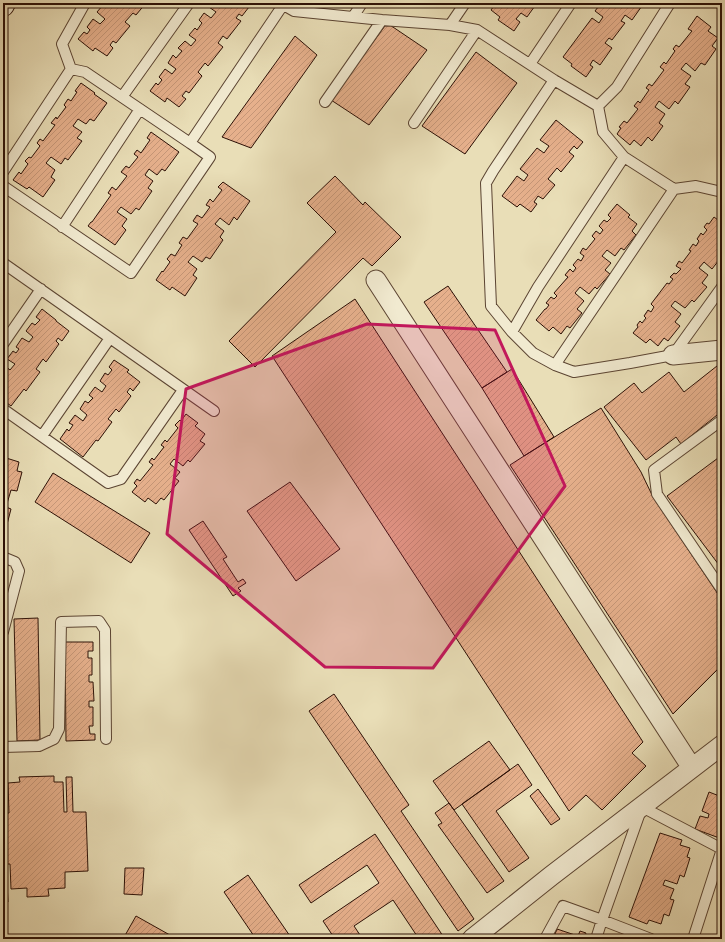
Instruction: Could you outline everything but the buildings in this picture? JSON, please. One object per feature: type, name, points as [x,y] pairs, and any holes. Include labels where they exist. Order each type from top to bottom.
[{"type":"street","points":[[376,280],[692,768]]},
{"type":"street","points":[[673,355],[722,350]]},
{"type":"street","points":[[472,939],[722,745]]},
{"type":"lane","points":[[71,69],[62,44],[85,3]]},
{"type":"lane","points":[[122,97],[189,3]]},
{"type":"lane","points":[[352,17],[362,3]]},
{"type":"lane","points":[[450,25],[465,3]]},
{"type":"lane","points":[[530,64],[571,3]]},
{"type":"lane","points":[[598,106],[617,87],[670,3]]},
{"type":"lane","points":[[190,143],[282,4],[294,11],[450,25],[477,30],[554,80],[598,106],[603,132],[624,158],[674,189],[696,186],[722,192]]},
{"type":"lane","points":[[326,102],[382,20]]},
{"type":"lane","points":[[414,123],[477,30]]},
{"type":"lane","points":[[3,186],[130,273],[210,158],[85,72],[71,69]]},
{"type":"lane","points":[[3,172],[71,69]]},
{"type":"lane","points":[[554,80],[493,171],[486,184],[492,306],[512,332],[533,353],[555,365],[574,372],[673,355],[722,287]]},
{"type":"lane","points":[[62,227],[140,109]]},
{"type":"lane","points":[[512,332],[538,287],[624,158]]},
{"type":"lane","points":[[555,365],[674,189]]},
{"type":"lane","points":[[3,262],[182,390],[214,411]]},
{"type":"lane","points":[[3,344],[41,289]]},
{"type":"lane","points":[[42,436],[110,338]]},
{"type":"lane","points":[[3,409],[108,482],[121,478],[182,390]]},
{"type":"lane","points":[[722,420],[654,470],[657,494],[722,590]]},
{"type":"lane","points":[[3,557],[15,562],[19,571],[3,632]]},
{"type":"lane","points":[[3,747],[39,746],[54,739],[59,729],[61,622],[99,621],[105,630],[106,739]]},
{"type":"lane","points":[[596,939],[642,806],[722,849],[693,939]]},
{"type":"lane","points":[[545,939],[563,906],[651,939]]},
{"type":"highlighted area","points":[[367,324],[495,330],[565,486],[433,668],[325,667],[167,534],[186,389]]}]
